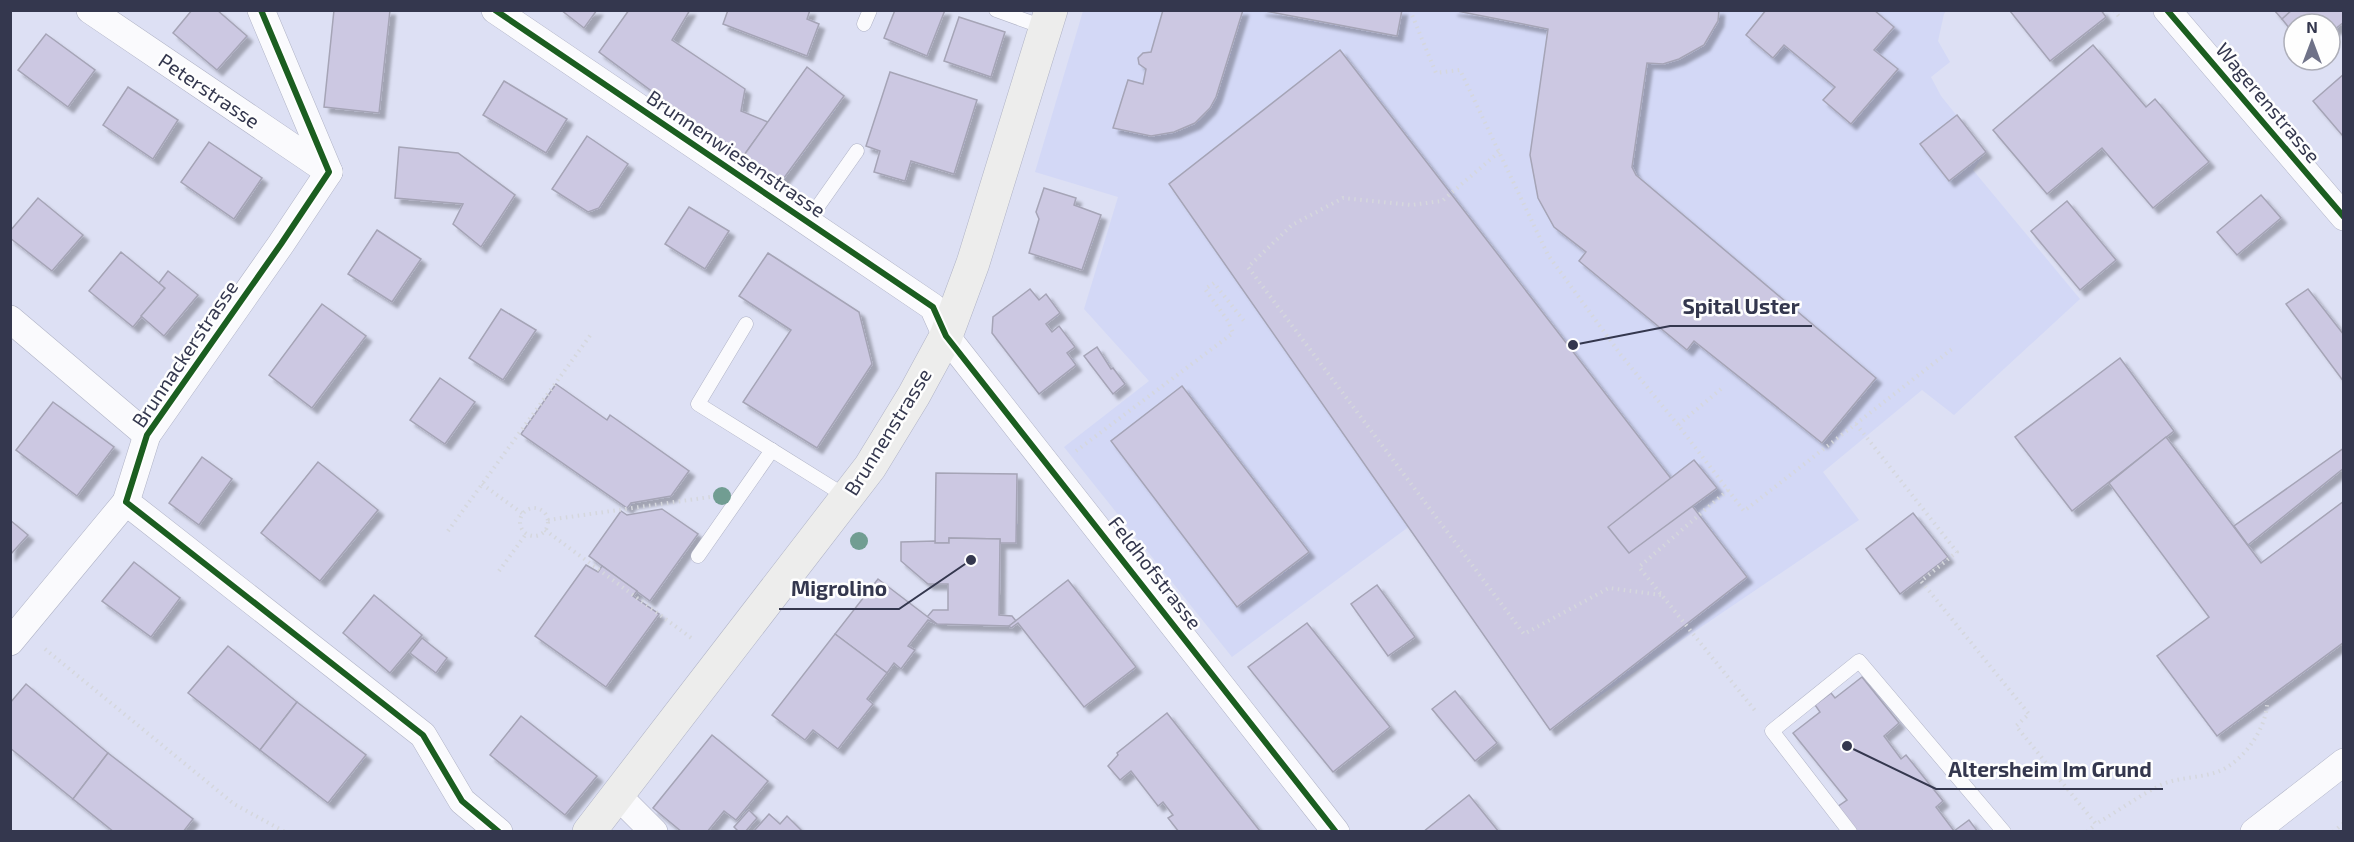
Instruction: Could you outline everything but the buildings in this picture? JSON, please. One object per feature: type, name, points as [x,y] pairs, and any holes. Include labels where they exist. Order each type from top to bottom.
[{"type":"main road","name":"Brunnenstrasse","points":[[589,831],[847,497],[876,457],[914,395],[946,336],[973,263],[1048,19]]},
{"type":"street","name":"Peterstrasse","points":[[90,10],[329,172]]},
{"type":"street","points":[[261,10],[329,172]]},
{"type":"street","name":"Brunnenwiesenstrasse","points":[[495,10],[933,307],[946,336]]},
{"type":"street","name":"Wagerenstrasse","points":[[2167,10],[2343,217]]},
{"type":"street","name":"Brunnackerstrasse","points":[[126,502],[147,435],[329,172]]},
{"type":"street","points":[[10,319],[147,435]]},
{"type":"street","name":"Feldhofstrasse","points":[[946,336],[1336,831]]},
{"type":"street","points":[[16,636],[126,502],[423,735],[462,801],[499,831]]},
{"type":"street","points":[[2254,831],[2343,762]]},
{"type":"street","points":[[616,795],[654,831]]},
{"type":"lane","points":[[864,24],[870,10]]},
{"type":"lane","points":[[996,10],[1048,19]]},
{"type":"lane","points":[[807,222],[857,151]]},
{"type":"lane","points":[[746,324],[698,404],[847,497]]},
{"type":"lane","points":[[698,556],[772,450]]},
{"type":"lane","points":[[1850,831],[1772,731],[1859,662],[2004,831]]},
{"type":"path","points":[[1410,10],[1437,73],[1460,70],[1548,255],[1621,355],[1744,511],[1952,349]]},
{"type":"path","points":[[2114,10],[2120,18]]},
{"type":"path","points":[[1499,152],[1443,201],[1411,205],[1343,198],[1292,225],[1248,267],[1524,634],[1609,588],[1661,595]]},
{"type":"path","points":[[1052,469],[1233,333],[1228,321],[1205,289],[1214,283],[1244,321]]},
{"type":"path","points":[[448,531],[592,333]]},
{"type":"path","points":[[1678,425],[1721,390]]},
{"type":"path","points":[[1856,424],[1957,552],[1921,581],[2029,714],[2016,726],[2096,824]]},
{"type":"path","points":[[482,484],[523,514]]},
{"type":"path","points":[[1728,490],[1639,567],[1772,731]]},
{"type":"path","points":[[548,520],[674,501]]},
{"type":"path","points":[[529,509],[537,509],[544,513],[548,520],[545,531],[538,536],[526,534],[520,523],[523,514],[529,509]]},
{"type":"path","points":[[545,531],[702,646]]},
{"type":"path","points":[[500,571],[526,534]]},
{"type":"path","points":[[16,636],[234,804],[285,831]]},
{"type":"path","points":[[2087,831],[2164,784],[2219,771],[2243,753],[2259,735],[2267,705]]},
{"type":"path","points":[[2333,831],[2343,823]]},
{"type":"shaded area","points":[[1083,11],[1946,11],[1938,41],[1950,62],[1931,77],[1941,96],[1986,152],[1973,170],[2080,299],[1954,415],[1922,390],[1823,472],[1859,520],[1570,716],[1418,520],[1232,657],[1064,447],[1149,381],[1084,309],[1118,197],[1035,172]]},
{"type":"cycle path","points":[[261,10],[329,172],[147,435],[126,502],[423,735],[462,801],[499,832]]},
{"type":"cycle path","points":[[495,10],[933,307],[946,336],[1336,832]]},
{"type":"cycle path","points":[[2167,10],[2344,217]]},
{"type":"place","name":"Spital Uster","points":[[1573,345]]},
{"type":"place","name":"Migrolino","points":[[971,560]]},
{"type":"place","name":"Altersheim Im Grund","points":[[1847,746]]}]
